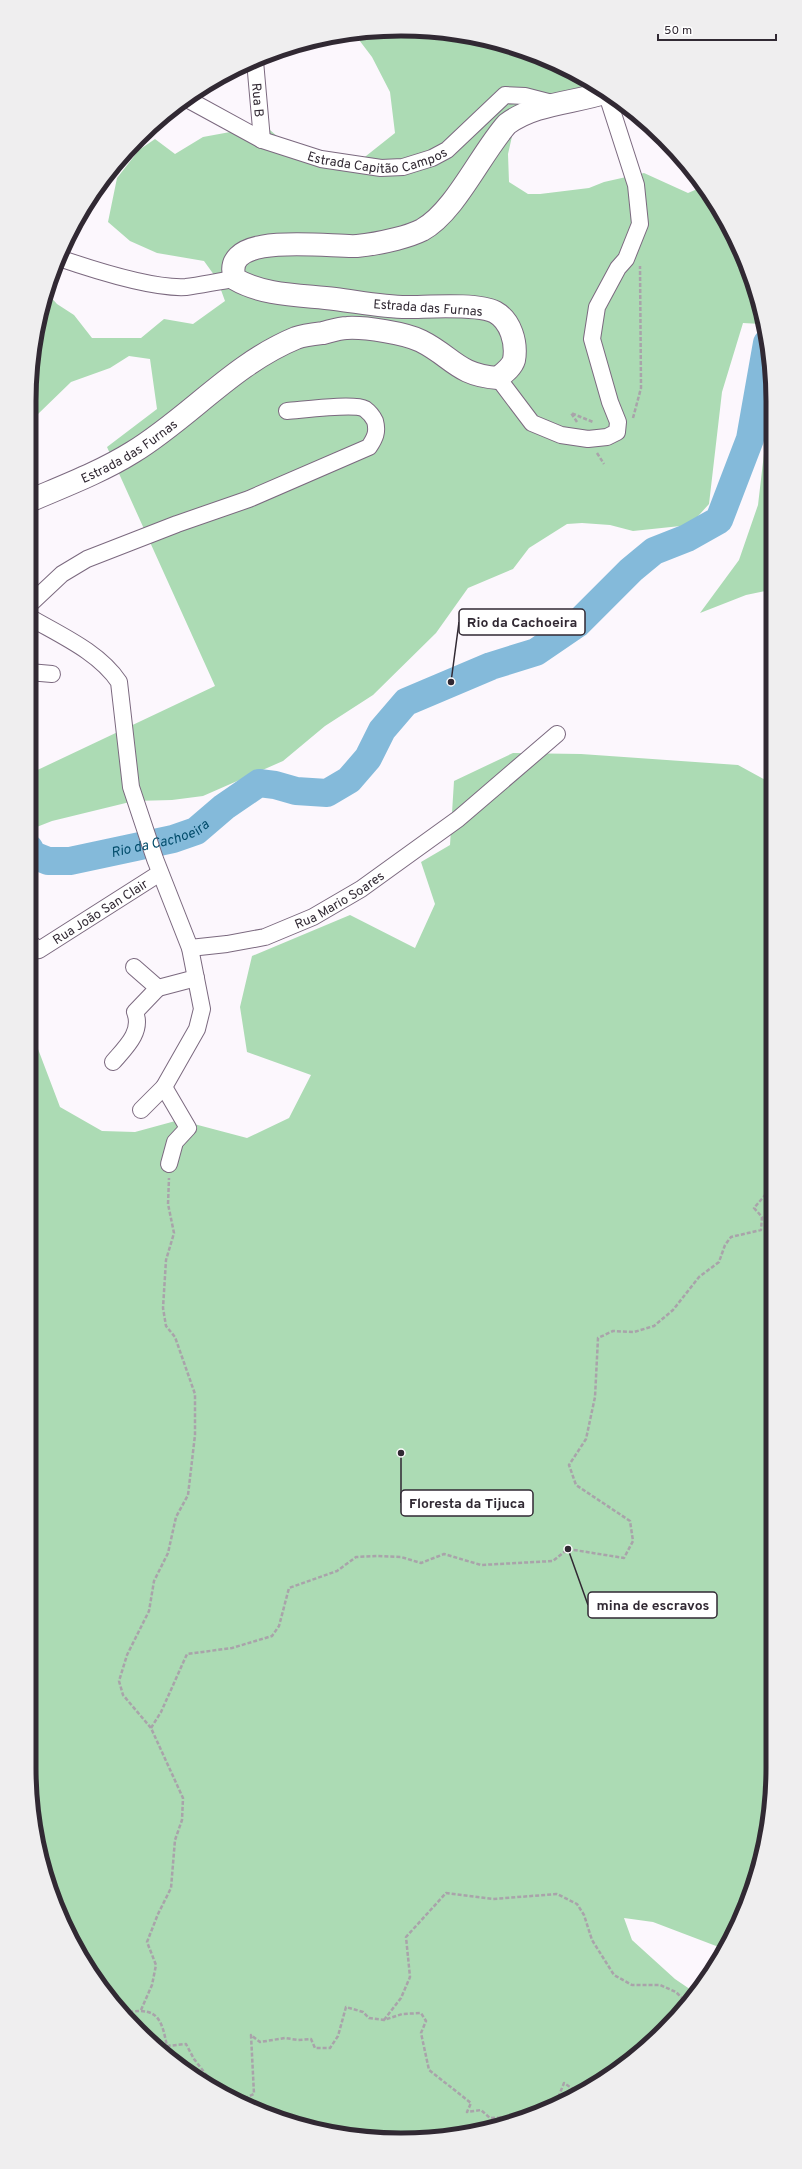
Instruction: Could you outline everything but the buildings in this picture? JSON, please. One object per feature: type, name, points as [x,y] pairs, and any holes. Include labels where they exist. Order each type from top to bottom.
[{"type":"main road","points":[[235,279],[232,272],[233,264],[238,256],[255,247],[297,245],[357,246],[396,239],[422,230],[435,220],[452,200],[507,124],[515,118],[556,104],[598,94]]},
{"type":"main road","name":"Estrada das Furnas","points":[[36,498],[100,470],[132,452],[175,423],[232,375],[261,356],[298,338],[347,328],[410,337],[422,342],[462,370],[482,377],[498,378],[514,361],[515,340],[507,323],[495,312],[476,308],[398,307],[276,292],[245,285],[235,279]]},
{"type":"street","name":"Rua B","points":[[255,67],[262,140]]},
{"type":"street","name":"Estrada Capitão Campos","points":[[192,102],[262,140],[322,159],[381,168],[403,167],[432,158],[447,150],[505,95],[525,96],[556,104]]},
{"type":"street","points":[[498,378],[532,423],[561,435],[588,439],[607,437],[617,432],[618,422],[610,402],[592,339],[597,307],[618,268],[626,259],[640,224],[636,184],[610,102]]},
{"type":"street","points":[[64,260],[81,266],[144,282],[184,287],[235,279]]},
{"type":"street","points":[[36,598],[62,574],[87,559],[177,524],[249,499],[369,447],[375,438],[377,428],[373,418],[365,409],[354,406],[287,411]]},
{"type":"street","points":[[36,621],[96,657],[110,668],[119,682],[122,698],[128,772],[138,812],[190,948],[202,1009],[197,1029],[164,1087],[141,1110]]},
{"type":"street","points":[[36,673],[52,674]]},
{"type":"street","name":"Rua Mario Soares","points":[[190,948],[227,944],[265,937],[313,917],[360,888],[469,811],[557,734]]},
{"type":"street","name":"Rua João San Clair","points":[[36,947],[158,866]]},
{"type":"street","points":[[134,967],[158,988]]},
{"type":"street","points":[[113,1062],[133,1039],[138,1019],[135,1012],[158,988],[196,978]]},
{"type":"street","points":[[164,1087],[188,1128],[175,1142],[169,1164]]},
{"type":"path","points":[[604,464],[571,413],[629,437],[641,388],[640,264]]},
{"type":"path","points":[[141,2010],[152,1984],[156,1964],[147,1942],[158,1914],[171,1888],[175,1840],[182,1820],[183,1798],[151,1728],[123,1695],[119,1681],[127,1654],[149,1611],[154,1581],[168,1553],[176,1516],[188,1495],[196,1414],[195,1394],[175,1337],[166,1326],[163,1308],[166,1260],[174,1233],[168,1204],[169,1164]]},
{"type":"path","points":[[151,1728],[161,1712],[187,1654],[232,1648],[272,1636],[280,1626],[289,1588],[337,1572],[356,1558],[377,1556],[402,1557],[422,1563],[444,1554],[481,1565],[553,1561],[568,1549],[624,1558],[633,1541],[630,1521],[576,1485],[569,1465],[586,1439],[595,1397],[598,1338],[613,1331],[634,1332],[654,1326],[673,1310],[699,1277],[719,1262],[725,1245],[731,1237],[761,1230],[762,1217],[754,1208],[766,1194]]},
{"type":"path","points":[[384,2020],[401,1998],[410,1978],[406,1937],[446,1893],[493,1899],[557,1894],[577,1904],[584,1915],[592,1940],[614,1975],[632,1985],[660,1985],[676,1992],[684,1999]]},
{"type":"path","points":[[246,2098],[254,2094],[251,2035],[260,2042],[285,2038],[298,2040],[311,2039],[315,2048],[330,2048],[338,2036],[346,2007],[363,2012],[369,2018],[384,2020],[402,2014],[421,2013],[426,2021],[421,2034],[430,2070],[471,2103],[467,2112],[481,2110],[490,2118],[510,2116]]},
{"type":"path","points":[[130,2012],[141,2010],[154,2014],[162,2023],[167,2046],[186,2044],[194,2059],[208,2078]]},
{"type":"path","points":[[559,2097],[564,2083],[573,2089]]},
{"type":"green space","points":[[401,36],[449,39],[472,43],[518,55],[541,64],[584,85],[612,104],[536,120],[513,132],[508,154],[509,182],[528,194],[589,188],[604,182],[644,173],[688,193],[698,189],[717,219],[738,261],[747,284],[758,324],[743,323],[722,392],[709,504],[690,525],[633,531],[610,525],[582,523],[567,524],[529,548],[513,569],[468,588],[436,633],[373,695],[325,726],[283,761],[203,796],[172,800],[134,801],[52,821],[36,827],[36,771],[215,686],[107,447],[157,409],[150,359],[129,356],[110,368],[71,382],[36,415],[39,353],[51,297],[57,304],[74,315],[92,338],[141,338],[164,319],[193,324],[225,301],[217,279],[204,261],[157,253],[130,241],[108,222],[117,178],[139,150],[155,139],[175,154],[203,137],[241,130],[270,130],[287,145],[361,160],[395,133],[390,92],[372,57],[358,39]]},
{"type":"green space","points":[[766,436],[766,591],[746,595],[700,613],[739,560],[758,505]]},
{"type":"green space","points":[[513,753],[581,754],[738,765],[766,780],[765,1792],[763,1816],[754,1862],[738,1908],[719,1947],[653,1922],[624,1918],[632,1940],[675,1979],[691,1990],[659,2026],[642,2042],[623,2058],[584,2084],[541,2105],[518,2114],[495,2121],[449,2130],[401,2133],[377,2132],[330,2126],[284,2114],[261,2105],[218,2084],[179,2058],[143,2026],[111,1990],[85,1950],[64,1908],[55,1885],[48,1862],[39,1816],[36,1768],[36,1048],[38,1049],[60,1107],[102,1131],[135,1132],[179,1120],[247,1138],[289,1118],[311,1075],[247,1052],[240,1007],[252,956],[350,915],[415,948],[435,904],[421,862],[450,845],[454,781]]},
{"type":"waterway","name":"Rio da Cachoeira","points":[[36,856],[48,861],[70,861],[173,839],[196,831],[224,807],[259,783],[275,785],[296,791],[327,793],[349,780],[368,758],[382,730],[406,702],[491,666],[536,652],[577,624],[631,570],[654,551],[687,538],[719,520],[750,439],[764,362]]},
{"type":"place","name":"Rio da Cachoeira","points":[[451,682]]},
{"type":"place","name":"Floresta da Tijuca","points":[[401,1453]]},
{"type":"place","name":"mina de escravos","points":[[568,1549]]}]
